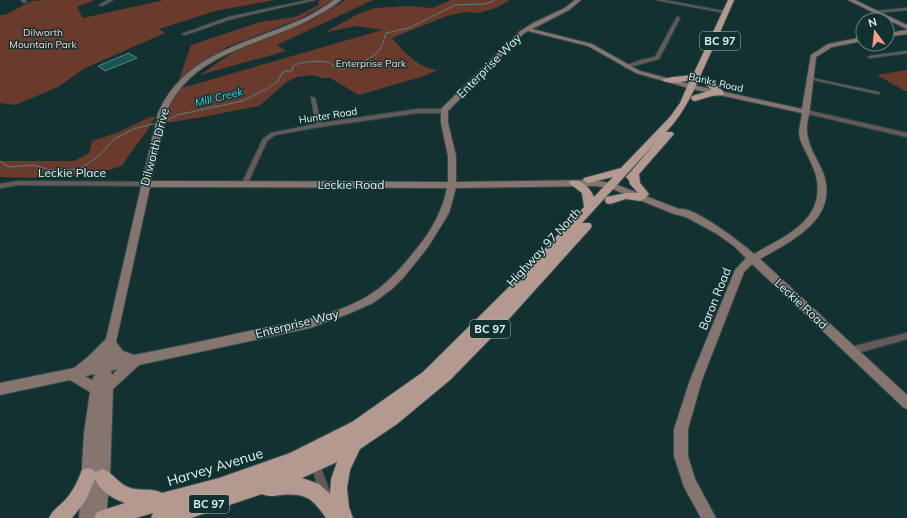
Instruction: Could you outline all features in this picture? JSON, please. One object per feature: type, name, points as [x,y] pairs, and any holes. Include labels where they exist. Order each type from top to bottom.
[{"type":"highway","name":"Highway 97 North","points":[[728,14],[731,0]]},
{"type":"highway","name":"Highway 97 North","points":[[334,440],[358,427],[428,377],[590,209],[617,185],[682,120],[728,14],[738,0]]},
{"type":"highway","points":[[666,80],[681,80],[700,77],[720,93]]},
{"type":"highway","points":[[666,80],[682,89],[693,92],[720,93]]},
{"type":"highway","points":[[588,180],[630,172],[642,196]]},
{"type":"highway","points":[[574,183],[582,186],[589,194],[590,209]]},
{"type":"highway","name":"Highway 97 North","points":[[315,463],[355,442],[391,420],[437,383],[494,325],[610,200],[617,185]]},
{"type":"highway","points":[[610,200],[626,196],[642,196]]},
{"type":"highway","points":[[315,463],[320,460],[325,448],[334,440]]},
{"type":"highway","name":"Harvey Avenue","points":[[103,518],[219,487],[294,460],[334,440]]},
{"type":"highway","points":[[337,516],[339,507],[337,491],[339,478],[342,467],[355,442]]},
{"type":"highway","name":"BC 97","points":[[160,518],[259,488],[315,463]]},
{"type":"highway","points":[[58,518],[77,500],[96,477],[127,497],[141,499],[173,499]]},
{"type":"highway","points":[[259,488],[295,486],[313,490],[319,494],[337,516]]},
{"type":"street","points":[[101,5],[111,0]]},
{"type":"street","points":[[184,34],[230,18],[313,0]]},
{"type":"street","name":"Dilworth Drive","points":[[99,518],[91,433],[102,388],[98,380],[105,367],[159,123],[167,102],[180,85],[196,71],[225,52],[295,24],[321,11],[338,0]]},
{"type":"street","name":"Enterprise Way","points":[[0,389],[310,322],[349,310],[378,295],[400,276],[436,228],[447,208],[452,185],[452,156],[444,122],[444,111],[506,48],[528,29],[535,24],[567,9],[578,0]]},
{"type":"street","points":[[658,0],[728,14]]},
{"type":"street","points":[[851,0],[876,12],[907,9]]},
{"type":"street","points":[[627,67],[657,58],[678,18]]},
{"type":"street","points":[[895,21],[907,27]]},
{"type":"street","points":[[528,29],[590,45],[601,50],[627,67],[638,72],[666,80]]},
{"type":"street","points":[[895,34],[907,32]]},
{"type":"street","name":"Baron Road","points":[[709,518],[689,482],[681,456],[681,429],[696,380],[740,270],[752,258],[794,235],[809,223],[818,209],[821,196],[821,182],[816,167],[804,142],[809,78],[813,56],[818,51],[830,44],[855,40]]},
{"type":"street","points":[[870,57],[907,52]]},
{"type":"street","points":[[809,78],[878,93]]},
{"type":"street","name":"Banks Road","points":[[720,93],[907,135]]},
{"type":"street","points":[[312,98],[319,125]]},
{"type":"street","name":"Hunter Road","points":[[244,185],[268,137],[282,132],[319,125],[418,111],[444,111]]},
{"type":"street","name":"Leckie Road","points":[[557,185],[562,182],[588,180],[617,185],[677,212],[688,214],[720,232],[752,258],[907,403]]},
{"type":"street","name":"Leckie Place","points":[[0,186],[18,183],[145,184]]},
{"type":"street","name":"Leckie Road","points":[[145,184],[557,185],[594,183],[617,185]]},
{"type":"street","points":[[141,202],[160,184]]},
{"type":"street","points":[[852,351],[907,336]]},
{"type":"street","points":[[71,374],[93,360],[110,342],[119,355],[126,359],[138,360]]},
{"type":"street","points":[[71,374],[102,388],[138,360]]},
{"type":"street","points":[[315,463],[337,516]]},
{"type":"street","name":"Dilworth Drive","points":[[86,518],[96,477]]},
{"type":"green space","name":"Dilworth Mountain Park","points":[[95,0],[77,7],[83,18],[164,0],[275,0],[215,11],[159,29],[165,33],[85,68],[58,87],[15,105],[0,103],[0,15],[5,15],[32,1]]},
{"type":"green space","points":[[334,0],[297,20],[227,47],[179,80],[191,45],[260,22],[295,17],[319,5],[318,1]]},
{"type":"green space","points":[[346,0],[373,0],[277,45],[286,51],[200,75],[236,50],[310,21]]},
{"type":"green space","name":"Enterprise Park","points":[[451,0],[510,0],[496,8],[478,13],[465,12],[447,16],[392,38],[417,63],[437,70],[424,76],[359,95],[330,78],[322,78],[312,75],[297,77],[287,82],[259,106],[165,123],[173,99],[182,88],[382,30],[355,26],[327,31],[360,13],[375,8],[409,6],[432,8]]},
{"type":"green space","points":[[907,70],[907,91],[877,75]]},
{"type":"green space","points":[[150,117],[155,117],[152,124],[122,166],[94,173],[62,177],[0,177],[0,161],[74,161],[89,153],[92,141],[119,132]]},
{"type":"water","points":[[129,53],[137,58],[105,71],[98,66]]},
{"type":"waterway","name":"Mill Creek","points":[[163,122],[177,115],[242,101],[267,89],[277,82],[284,71],[292,71],[293,66],[300,63],[323,61],[340,69],[354,66],[370,58],[379,51],[386,33],[409,28],[455,5],[483,4],[494,1],[493,0]]},
{"type":"waterway","name":"Mill Creek","points":[[0,161],[9,167],[34,165],[50,170],[80,169],[100,155],[114,139],[134,129],[157,123]]}]
